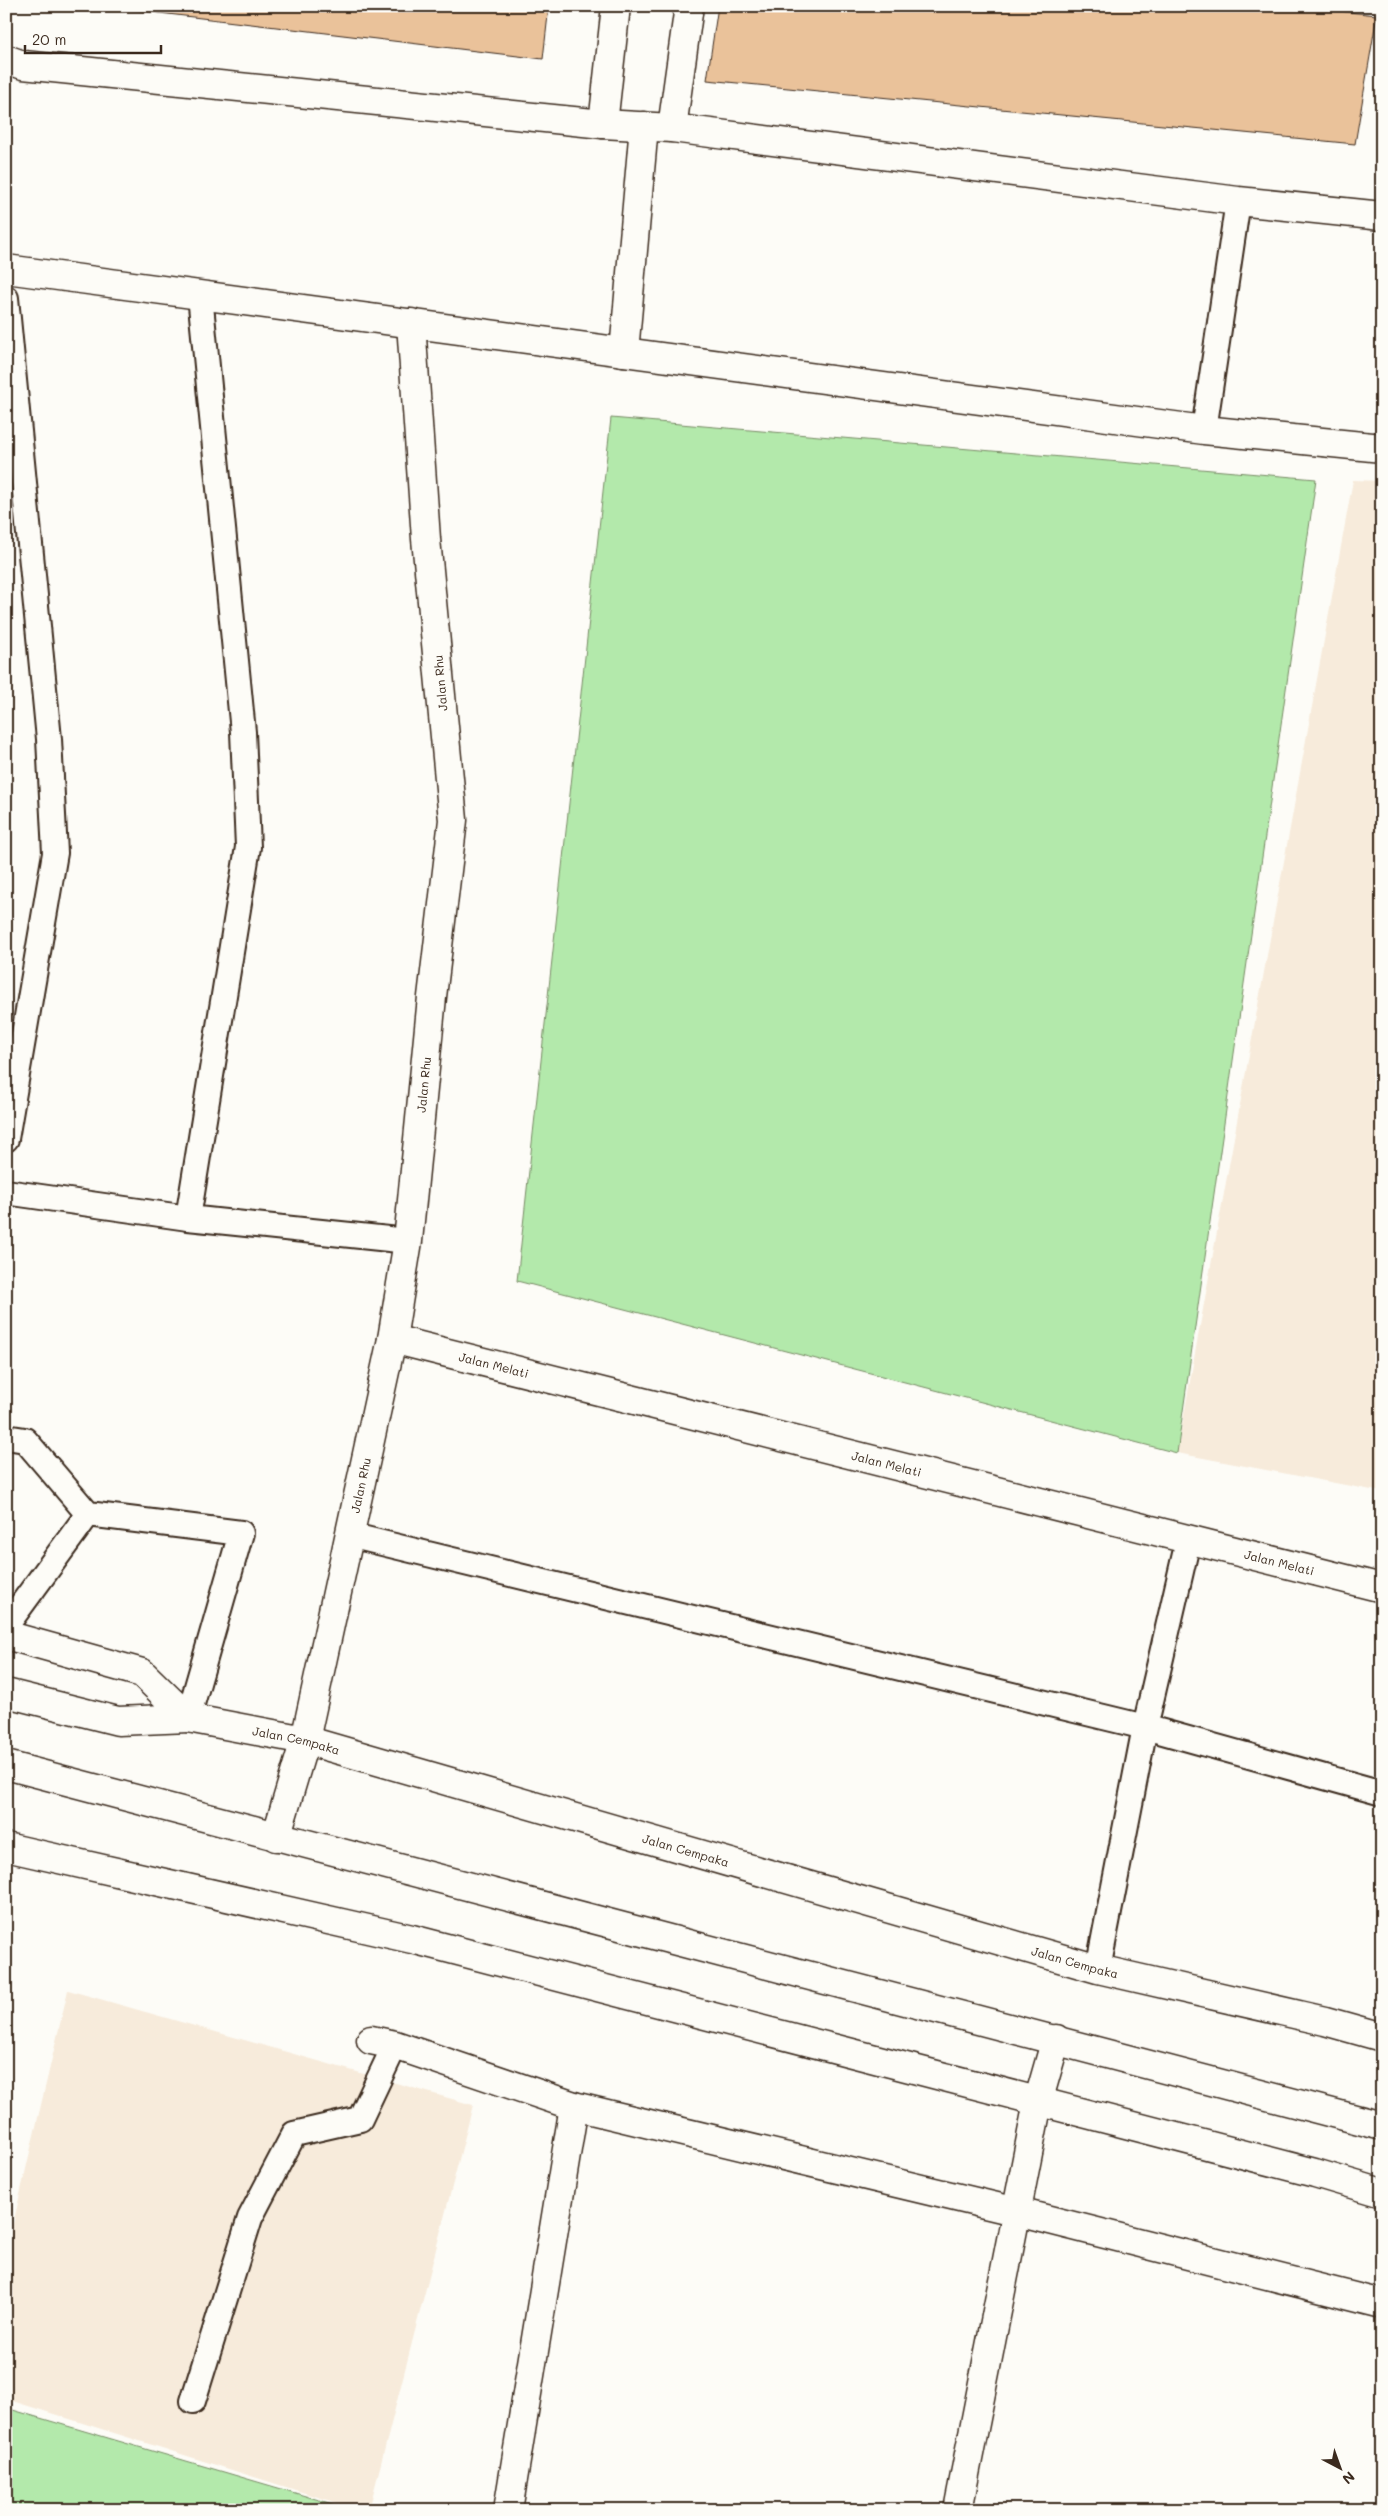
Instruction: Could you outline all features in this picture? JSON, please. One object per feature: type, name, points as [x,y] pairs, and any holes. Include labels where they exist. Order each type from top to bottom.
[{"type":"street","points":[[603,124],[616,6]]},
{"type":"street","points":[[672,128],[689,6]]},
{"type":"street","points":[[6,59],[22,65],[603,124],[672,128],[1238,200],[1382,216]]},
{"type":"street","points":[[624,352],[644,126]]},
{"type":"street","points":[[6,269],[1204,430],[1382,448]]},
{"type":"street","name":"Jalan Rhu","points":[[276,1836],[305,1740],[392,1339],[408,1241],[432,997],[453,820],[426,539],[411,323]]},
{"type":"street","name":"Jalan Melati","points":[[392,1339],[856,1455],[1188,1541],[1382,1588]]},
{"type":"street","points":[[6,1635],[142,1673],[188,1718]]},
{"type":"street","name":"Jalan Cempaka","points":[[6,1693],[118,1722],[188,1718],[305,1740],[1098,1969],[1316,2019],[1382,2037]]},
{"type":"street","points":[[6,1765],[1382,2126]]},
{"type":"street","points":[[6,1847],[412,1939],[1382,2193]]},
{"type":"street","points":[[958,2510],[1018,2212],[1038,2102],[1056,2039]]},
{"type":"street","points":[[383,2043],[574,2106],[1018,2212],[1382,2304]]},
{"type":"street","points":[[508,2510],[574,2106]]},
{"type":"lane","points":[[1204,430],[1238,200]]},
{"type":"lane","points":[[188,1218],[248,847],[243,732],[200,295]]},
{"type":"lane","points":[[6,298],[48,739],[55,852],[6,1139]]},
{"type":"lane","points":[[6,1192],[188,1218],[408,1241]]},
{"type":"lane","points":[[6,1437],[25,1440],[88,1514],[241,1533],[188,1718]]},
{"type":"lane","points":[[6,1626],[88,1514]]},
{"type":"lane","points":[[350,1535],[1146,1727],[1382,1793]]},
{"type":"lane","points":[[1098,1969],[1146,1727],[1188,1541]]},
{"type":"lane","points":[[193,2401],[250,2218],[294,2134],[360,2119],[383,2043]]},
{"type":"shaded area","points":[[1353,480],[1382,481],[1382,1492],[1177,1453]]},
{"type":"shaded area","points":[[68,1990],[473,2105],[369,2510],[359,2510],[6,2399],[6,2254]]},
{"type":"green space","points":[[611,418],[1316,479],[1177,1453],[517,1281]]},
{"type":"green space","points":[[6,2408],[353,2510],[6,2510]]},
{"type":"building","points":[[101,6],[549,6],[543,59]]},
{"type":"building","points":[[718,6],[1290,6],[1377,15],[1355,144],[707,80]]}]
